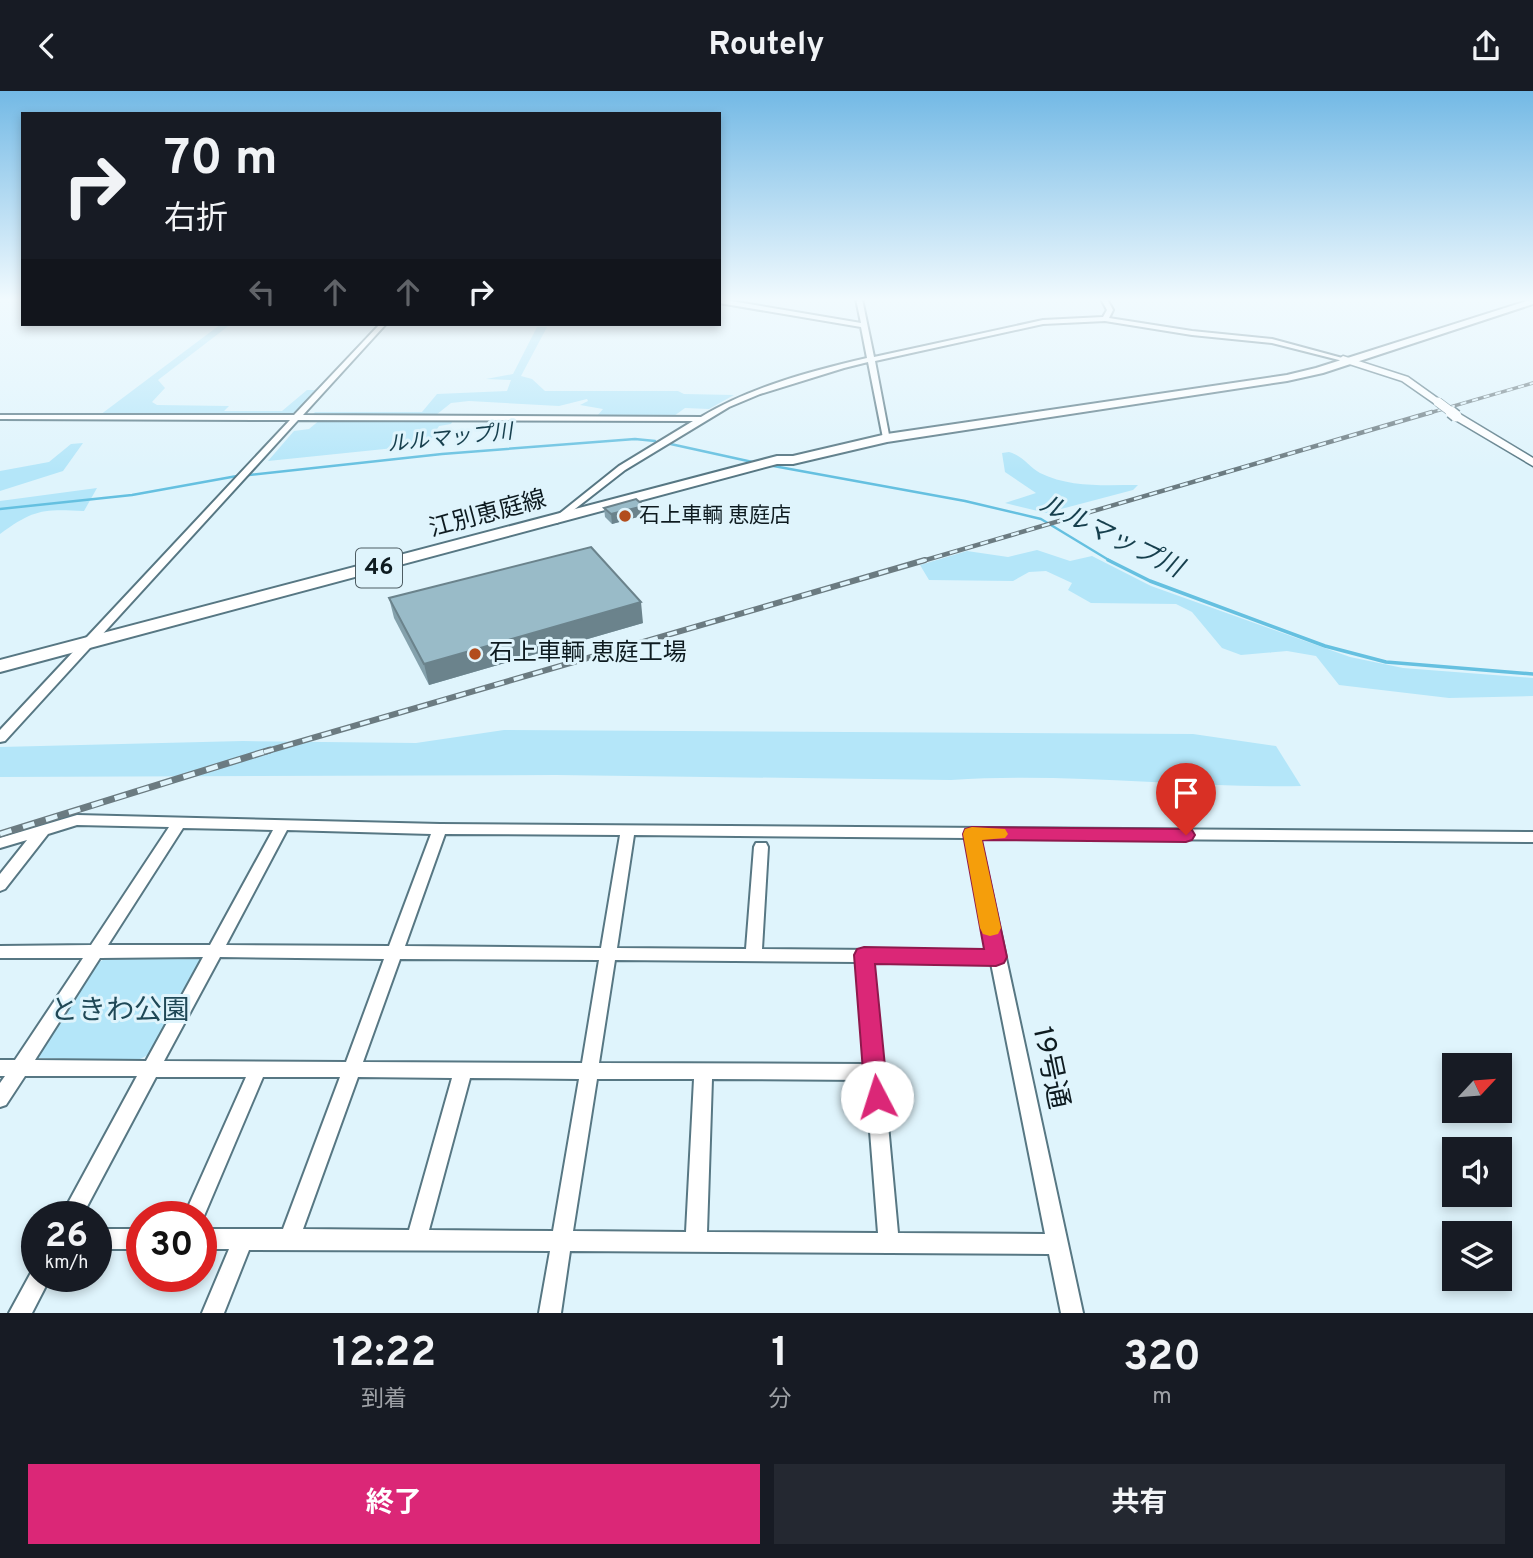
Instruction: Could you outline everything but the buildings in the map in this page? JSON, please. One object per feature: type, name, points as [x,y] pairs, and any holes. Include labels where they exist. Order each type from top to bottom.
[{"type":"main road","name":"江別恵庭線","points":[[0,666],[780,460],[793,460],[886,436],[1287,378],[1358,356]]},
{"type":"street","points":[[0,737],[354,356]]},
{"type":"street","points":[[871,356],[886,436]]},
{"type":"street","points":[[557,520],[622,468],[700,419],[757,392],[889,356]]},
{"type":"street","points":[[1332,356],[1405,379],[1456,416],[1533,463]]},
{"type":"street","points":[[0,417],[700,419]]},
{"type":"street","points":[[0,843],[77,820],[440,829],[1533,838]]},
{"type":"street","points":[[0,1099],[178,824]]},
{"type":"street","points":[[79,1201],[282,825]]},
{"type":"street","points":[[289,1240],[440,829]]},
{"type":"street","points":[[0,885],[43,830]]},
{"type":"street","points":[[550,1313],[628,830]]},
{"type":"street","name":"19号通","points":[[972,834],[1072,1313]]},
{"type":"street","points":[[754,955],[761,847]]},
{"type":"street","points":[[0,952],[996,957]]},
{"type":"street","points":[[864,955],[889,1243]]},
{"type":"street","points":[[0,1067],[874,1072]]},
{"type":"street","points":[[201,1201],[258,1069]]},
{"type":"street","points":[[416,1241],[463,1070]]},
{"type":"street","points":[[695,1242],[703,1072]]},
{"type":"street","points":[[217,1239],[1058,1244]]},
{"type":"street","points":[[213,1313],[243,1240]]},
{"type":"street","points":[[20,1313],[31,1292]]},
{"type":"green space","points":[[178,356],[189,356],[158,380],[165,388],[152,402],[157,405],[229,406],[224,411],[282,411],[307,390],[316,390],[291,416],[100,415]]},
{"type":"green space","points":[[522,356],[532,356],[521,376],[532,379],[545,391],[678,391],[684,394],[734,395],[709,409],[685,408],[674,416],[597,416],[603,409],[580,405],[588,401],[587,399],[559,406],[469,401],[451,403],[436,415],[311,416],[315,412],[422,412],[437,394],[507,391],[511,380],[486,379],[513,374]]},
{"type":"green space","points":[[321,419],[454,419],[451,424],[439,426],[432,438],[414,441],[404,447],[268,461],[294,431],[309,429]]},
{"type":"green space","points":[[83,443],[63,471],[0,491],[0,471],[49,462],[71,444]]},
{"type":"green space","points":[[1009,452],[1040,473],[1063,481],[1088,485],[1138,485],[1133,490],[1046,513],[1005,503],[1036,493],[1005,472],[1002,453]]},
{"type":"green space","points":[[97,488],[84,511],[39,512],[0,534],[0,501]]},
{"type":"green space","points":[[1037,550],[1070,561],[1092,556],[1151,586],[1350,657],[1403,668],[1533,678],[1533,696],[1449,698],[1339,685],[1316,656],[1287,651],[1241,655],[1222,648],[1192,612],[1176,604],[1091,603],[1068,590],[1072,583],[1046,571],[1029,572],[1013,581],[929,580],[920,565],[967,551],[1008,557]]},
{"type":"green space","points":[[504,730],[1193,734],[1276,746],[1301,786],[1039,778],[951,780],[556,775],[0,777],[0,747],[243,741],[416,743]]},
{"type":"green space","name":"ときわ公園","points":[[107,958],[202,958],[150,1054],[138,1060],[34,1058],[97,963]]},
{"type":"waterway","name":"ルルマップ川","points":[[249,475],[442,454],[635,439],[655,441]]},
{"type":"waterway","name":"ルルマップ川","points":[[666,443],[757,463]]},
{"type":"waterway","name":"ルルマップ川","points":[[768,465],[965,501],[1041,519],[1112,562]]},
{"type":"waterway","name":"ルルマップ川","points":[[0,509],[132,495],[237,476]]},
{"type":"waterway","name":"ルルマップ川","points":[[1108,560],[1112,562]]},
{"type":"waterway","name":"ルルマップ川","points":[[1112,562],[1150,581],[1325,646],[1386,662],[1533,674]]},
{"type":"railway","points":[[1426,414],[1533,383]]},
{"type":"railway","points":[[919,562],[1432,412]]},
{"type":"railway","points":[[264,752],[925,560]]},
{"type":"railway","points":[[0,834],[270,750]]},
{"type":"slow traffic","points":[[990,928],[972,834],[998,834]]},
{"type":"place","name":"石上車輌 恵庭店","points":[[625,516]]},
{"type":"place","name":"石上車輌 恵庭工場","points":[[475,654]]},
{"type":"route","points":[[877,1097],[864,955],[996,957],[972,834],[1186,835]]}]
